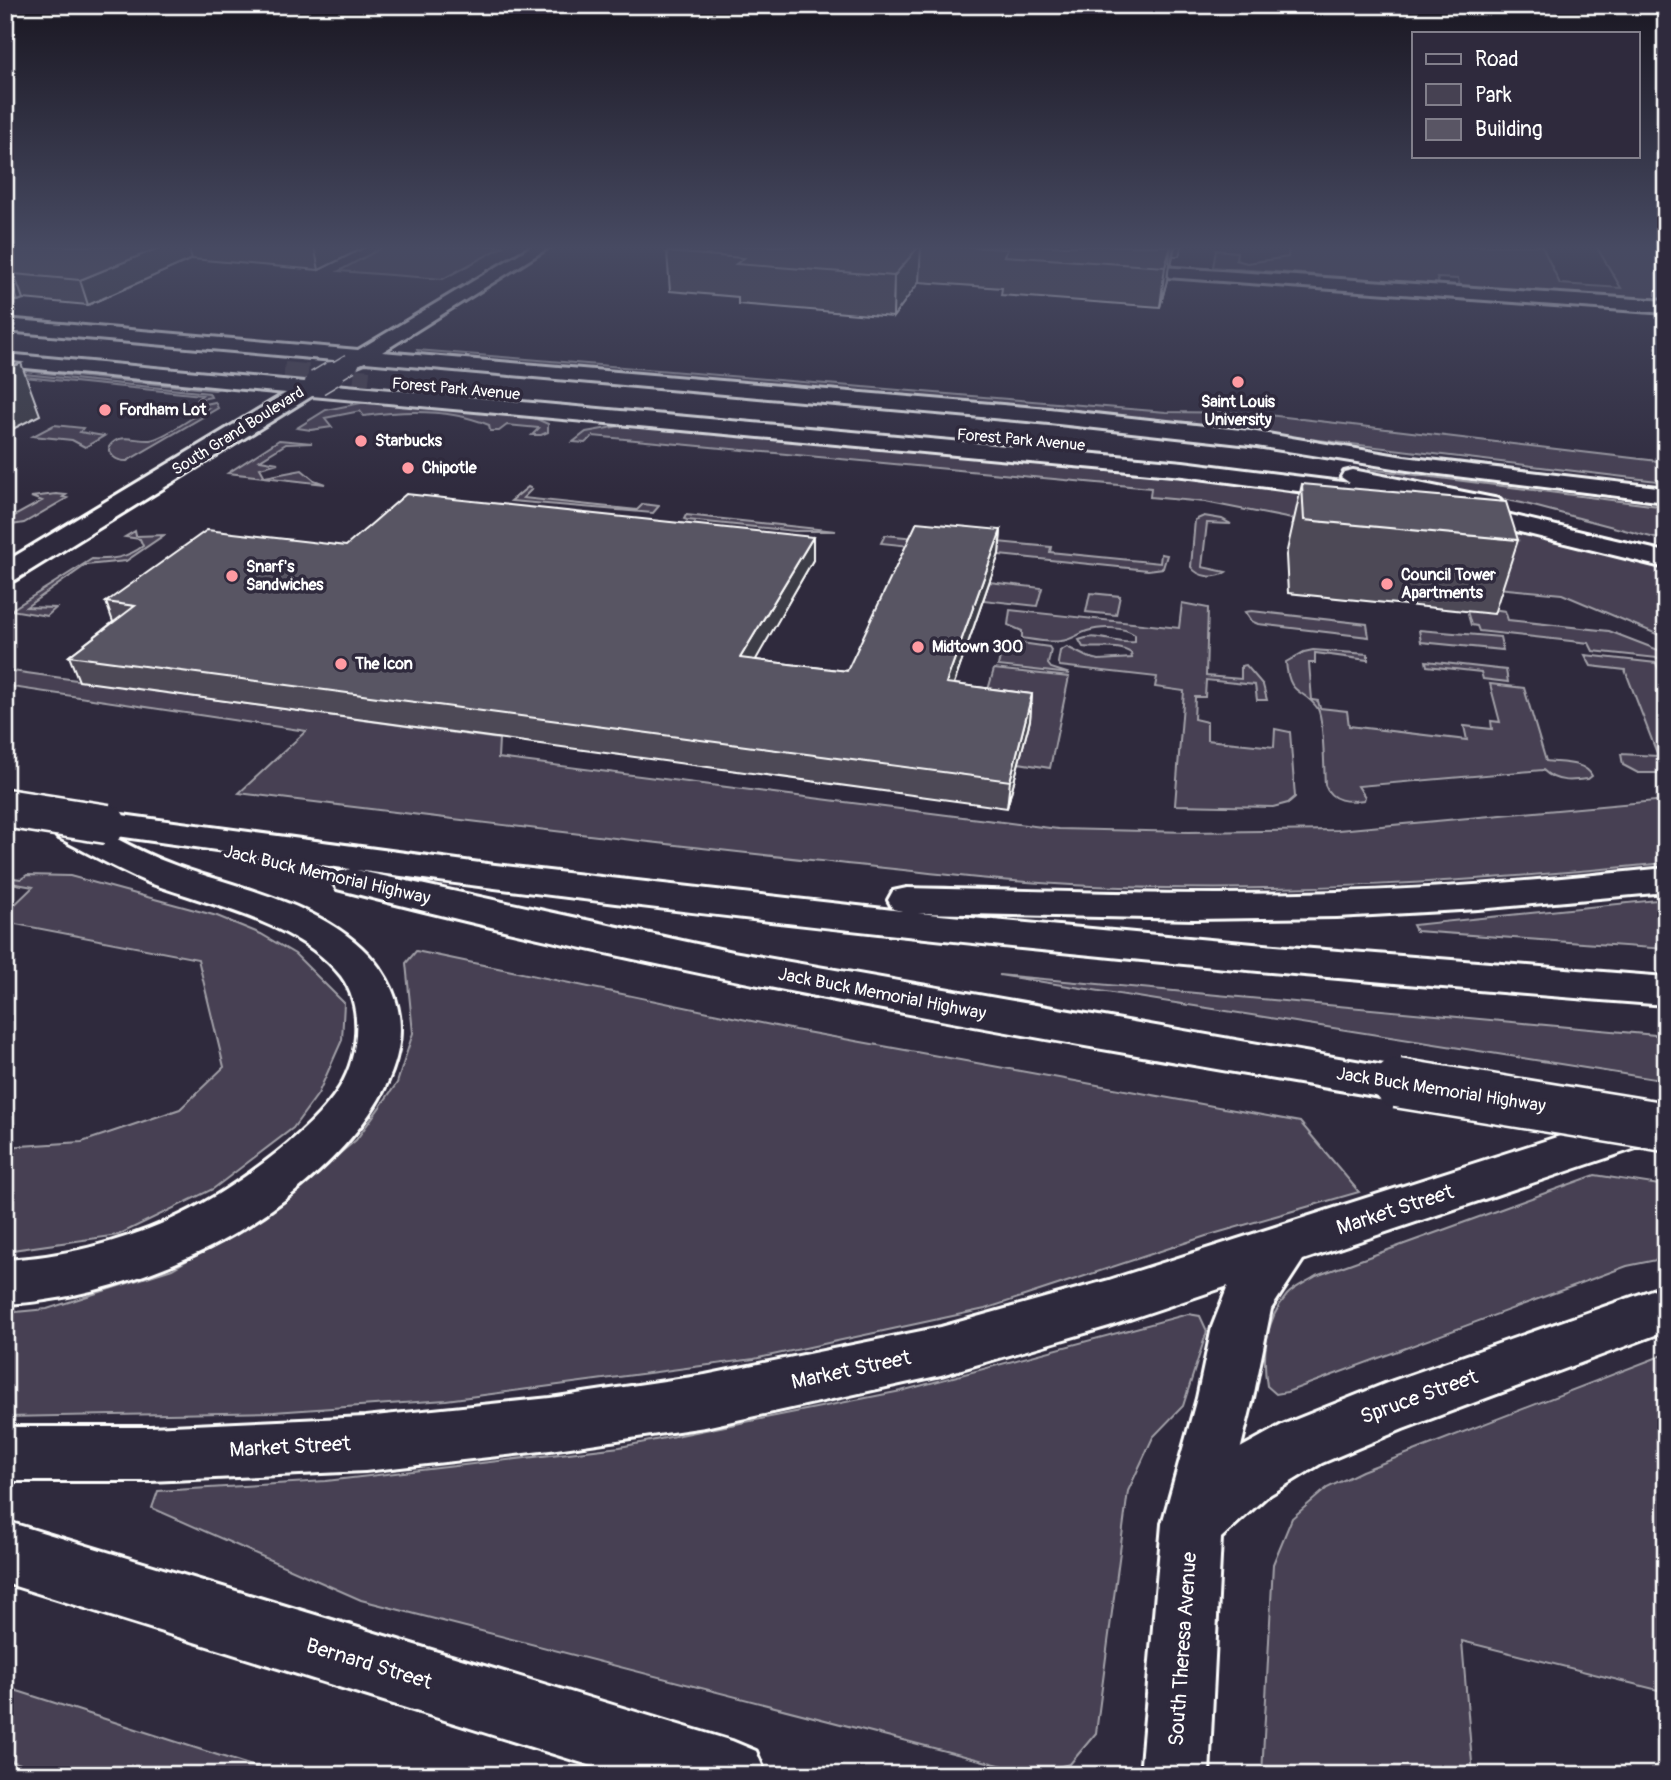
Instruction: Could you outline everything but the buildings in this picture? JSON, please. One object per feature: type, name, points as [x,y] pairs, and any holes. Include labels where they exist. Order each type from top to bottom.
[{"type":"main road","points":[[46,329],[355,360],[1049,416],[1250,438],[1395,461]]},
{"type":"main road","name":"South Grand Boulevard","points":[[5,574],[302,377],[355,360],[406,329]]},
{"type":"main road","points":[[5,336],[302,377]]},
{"type":"main road","points":[[5,347],[1253,476],[1423,502],[1514,521],[1666,560]]},
{"type":"main road","points":[[5,359],[302,377]]},
{"type":"main road","name":"Forest Park Avenue","points":[[1666,495],[1395,461],[376,377],[1230,459],[1431,491],[1568,522],[1666,548]]},
{"type":"main road","points":[[5,1282],[103,1265],[190,1234],[254,1194],[312,1149],[352,1106],[373,1063],[380,1018],[370,988],[347,958],[304,927],[257,905],[163,875],[12,805]]},
{"type":"main road","name":"Jack Buck Memorial Highway","points":[[12,805],[251,846],[709,902],[1186,951],[1666,991]]},
{"type":"main road","name":"Jack Buck Memorial Highway","points":[[12,805],[562,930],[730,965],[1009,1017],[1666,1127]]},
{"type":"main road","points":[[709,902],[860,899],[1087,906],[1292,906],[1471,898],[1666,880]]},
{"type":"main road","name":"Market Street","points":[[5,1454],[150,1454],[365,1444],[550,1424],[705,1401],[942,1350],[1109,1303],[1666,1121]]},
{"type":"main road","name":"South Theresa Avenue","points":[[1174,1775],[1192,1524],[1247,1301],[1284,1247]]},
{"type":"main road","name":"Spruce Street","points":[[1192,1524],[1245,1477],[1302,1444],[1387,1409],[1666,1308]]},
{"type":"main road","name":"Bernard Street","points":[[5,1552],[732,1775]]},
{"type":"green space","points":[[417,350],[1166,412],[1251,413],[1666,462],[1666,482],[1210,427],[413,355],[420,353]]},
{"type":"green space","points":[[5,366],[221,387],[215,390],[5,369]]},
{"type":"green space","points":[[5,372],[209,393],[211,397],[196,400],[202,395],[5,375]]},
{"type":"green space","points":[[215,402],[218,408],[127,461],[111,454],[109,447],[113,442],[122,438],[156,439],[208,408],[196,406]]},
{"type":"green space","points":[[366,402],[532,417],[548,424],[548,432],[532,435],[539,428],[507,425],[499,431],[490,431],[489,425],[444,414],[412,412],[364,416],[360,411],[325,418],[332,427],[311,430],[297,428],[326,410]]},
{"type":"green space","points":[[54,425],[83,428],[80,432],[104,436],[85,447],[72,440],[33,436]]},
{"type":"green space","points":[[625,425],[1191,476],[1400,504],[1666,564],[1666,638],[1562,594],[1486,587],[1293,530],[1292,519],[1205,502],[1150,497],[1151,488],[593,436],[585,443],[573,442],[586,432]]},
{"type":"green space","points":[[279,440],[312,443],[286,444],[260,460],[278,463],[260,468],[265,477],[302,470],[314,480],[325,484],[228,473]]},
{"type":"green space","points":[[1369,469],[1666,507],[1666,541],[1522,503],[1371,473]]},
{"type":"green space","points":[[528,487],[532,489],[523,498],[637,510],[643,504],[659,506],[653,513],[511,501]]},
{"type":"green space","points":[[66,495],[63,497],[67,498],[24,523],[5,526],[5,521],[42,501],[31,497]]},
{"type":"green space","points":[[686,515],[836,531],[795,531],[687,520],[684,519]]},
{"type":"green space","points":[[1204,516],[1222,519],[1231,524],[1207,523],[1202,567],[1226,572],[1217,576],[1203,575],[1191,567],[1195,520]]},
{"type":"green space","points":[[135,531],[136,536],[164,535],[126,561],[86,565],[26,607],[56,608],[47,616],[11,610],[92,559],[119,557],[137,550],[143,546],[140,539],[125,537]]},
{"type":"green space","points":[[885,535],[996,546],[998,542],[1051,547],[1050,552],[1160,563],[1161,554],[1167,555],[1163,568],[1148,570],[881,543]]},
{"type":"green space","points":[[989,582],[1042,588],[1037,606],[983,600]]},
{"type":"green space","points":[[1090,593],[1120,596],[1116,615],[1086,612]]},
{"type":"green space","points":[[1182,603],[1208,608],[1206,676],[1241,679],[1241,666],[1246,665],[1263,685],[1267,700],[1257,700],[1255,685],[1206,680],[1205,697],[1195,697],[1194,719],[1207,722],[1207,740],[1274,747],[1275,729],[1290,732],[1295,797],[1288,803],[1273,807],[1175,805],[1184,691],[1155,687],[1157,677],[1060,666],[1058,663],[1060,651],[1067,647],[1099,660],[1132,658],[1131,653],[1126,650],[1083,647],[1079,640],[1093,637],[1135,642],[1135,635],[1125,630],[1105,628],[1056,642],[1022,638],[1022,631],[1008,625],[1010,610],[1179,628]]},
{"type":"green space","points":[[1467,611],[1505,611],[1508,620],[1609,631],[1666,653],[1666,659],[1593,651],[1589,643],[1479,631],[1477,626],[1471,625]]},
{"type":"green space","points":[[1245,612],[1367,624],[1369,637],[1258,624],[1251,621]]},
{"type":"green space","points":[[1419,630],[1500,637],[1503,650],[1421,642]]},
{"type":"green space","points":[[1021,643],[1049,647],[1051,650],[1048,664],[1051,668],[1070,674],[998,666],[1001,652],[1017,650]]},
{"type":"green space","points":[[1313,650],[1368,654],[1368,660],[1315,653],[1315,663],[1309,663],[1312,700],[1318,701],[1320,708],[1347,711],[1349,726],[1467,740],[1464,726],[1492,729],[1491,721],[1500,722],[1490,684],[1524,688],[1546,761],[1578,765],[1592,776],[1588,779],[1564,780],[1543,770],[1358,786],[1365,797],[1364,800],[1346,801],[1336,798],[1325,785],[1323,734],[1318,709],[1293,687],[1286,662]]},
{"type":"green space","points":[[1585,655],[1656,663],[1666,685],[1666,773],[1638,773],[1623,765],[1621,754],[1658,756],[1625,670],[1591,666]]},
{"type":"green space","points":[[1426,661],[1506,670],[1508,682],[1483,679],[1481,672],[1427,666]]},
{"type":"green space","points":[[994,669],[1069,677],[1050,768],[1019,763],[986,697]]},
{"type":"green space","points":[[5,670],[499,739],[498,758],[1058,829],[1189,832],[1338,830],[1666,800],[1666,863],[1378,885],[1163,888],[986,879],[596,836],[239,793],[306,731],[5,686]]},
{"type":"green space","points":[[27,875],[70,876],[217,916],[261,934],[295,954],[344,1003],[342,1040],[318,1094],[293,1128],[213,1189],[118,1235],[5,1251],[5,1147],[82,1142],[180,1109],[224,1067],[198,959],[5,922],[5,914],[33,887],[5,882],[5,877],[21,879]]},
{"type":"green space","points":[[1666,899],[1666,949],[1416,931],[1413,925]]},
{"type":"green space","points":[[416,951],[795,1030],[1300,1122],[1359,1192],[1206,1236],[985,1309],[754,1359],[446,1400],[274,1412],[5,1417],[5,1313],[47,1309],[172,1269],[265,1215],[356,1140],[397,1083],[413,1033],[406,963]]},
{"type":"green space","points":[[999,975],[1666,1036],[1666,1078],[1661,1080]]},
{"type":"green space","points":[[1595,1175],[1666,1186],[1666,1258],[1627,1266],[1287,1392],[1276,1394],[1267,1386],[1265,1351],[1270,1327],[1280,1305],[1297,1287],[1316,1276]]},
{"type":"green space","points":[[1188,1314],[1200,1316],[1207,1331],[1183,1406],[1153,1437],[1128,1491],[1096,1733],[1070,1764],[1039,1771],[1007,1767],[361,1600],[152,1508],[158,1491],[326,1481],[620,1447],[901,1391]]},
{"type":"green space","points":[[1666,1354],[1666,1692],[1462,1641],[1473,1775],[1262,1775],[1273,1564],[1292,1518],[1327,1488],[1362,1471]]},
{"type":"green space","points":[[5,1687],[280,1775],[54,1775],[5,1759]]},
{"type":"tunnel","points":[[299,375],[284,374],[369,382]]},
{"type":"place","name":"Saint Louis University","points":[[1238,382]]},
{"type":"place","name":"Fordham Lot","points":[[105,410]]},
{"type":"place","name":"Starbucks","points":[[361,441]]},
{"type":"place","name":"Chipotle","points":[[408,468]]},
{"type":"place","name":"Snarf's Sandwiches","points":[[232,576]]},
{"type":"place","name":"Council Tower Apartments","points":[[1387,584]]},
{"type":"place","name":"Midtown 300","points":[[918,647]]},
{"type":"place","name":"The Icon","points":[[341,664]]}]
